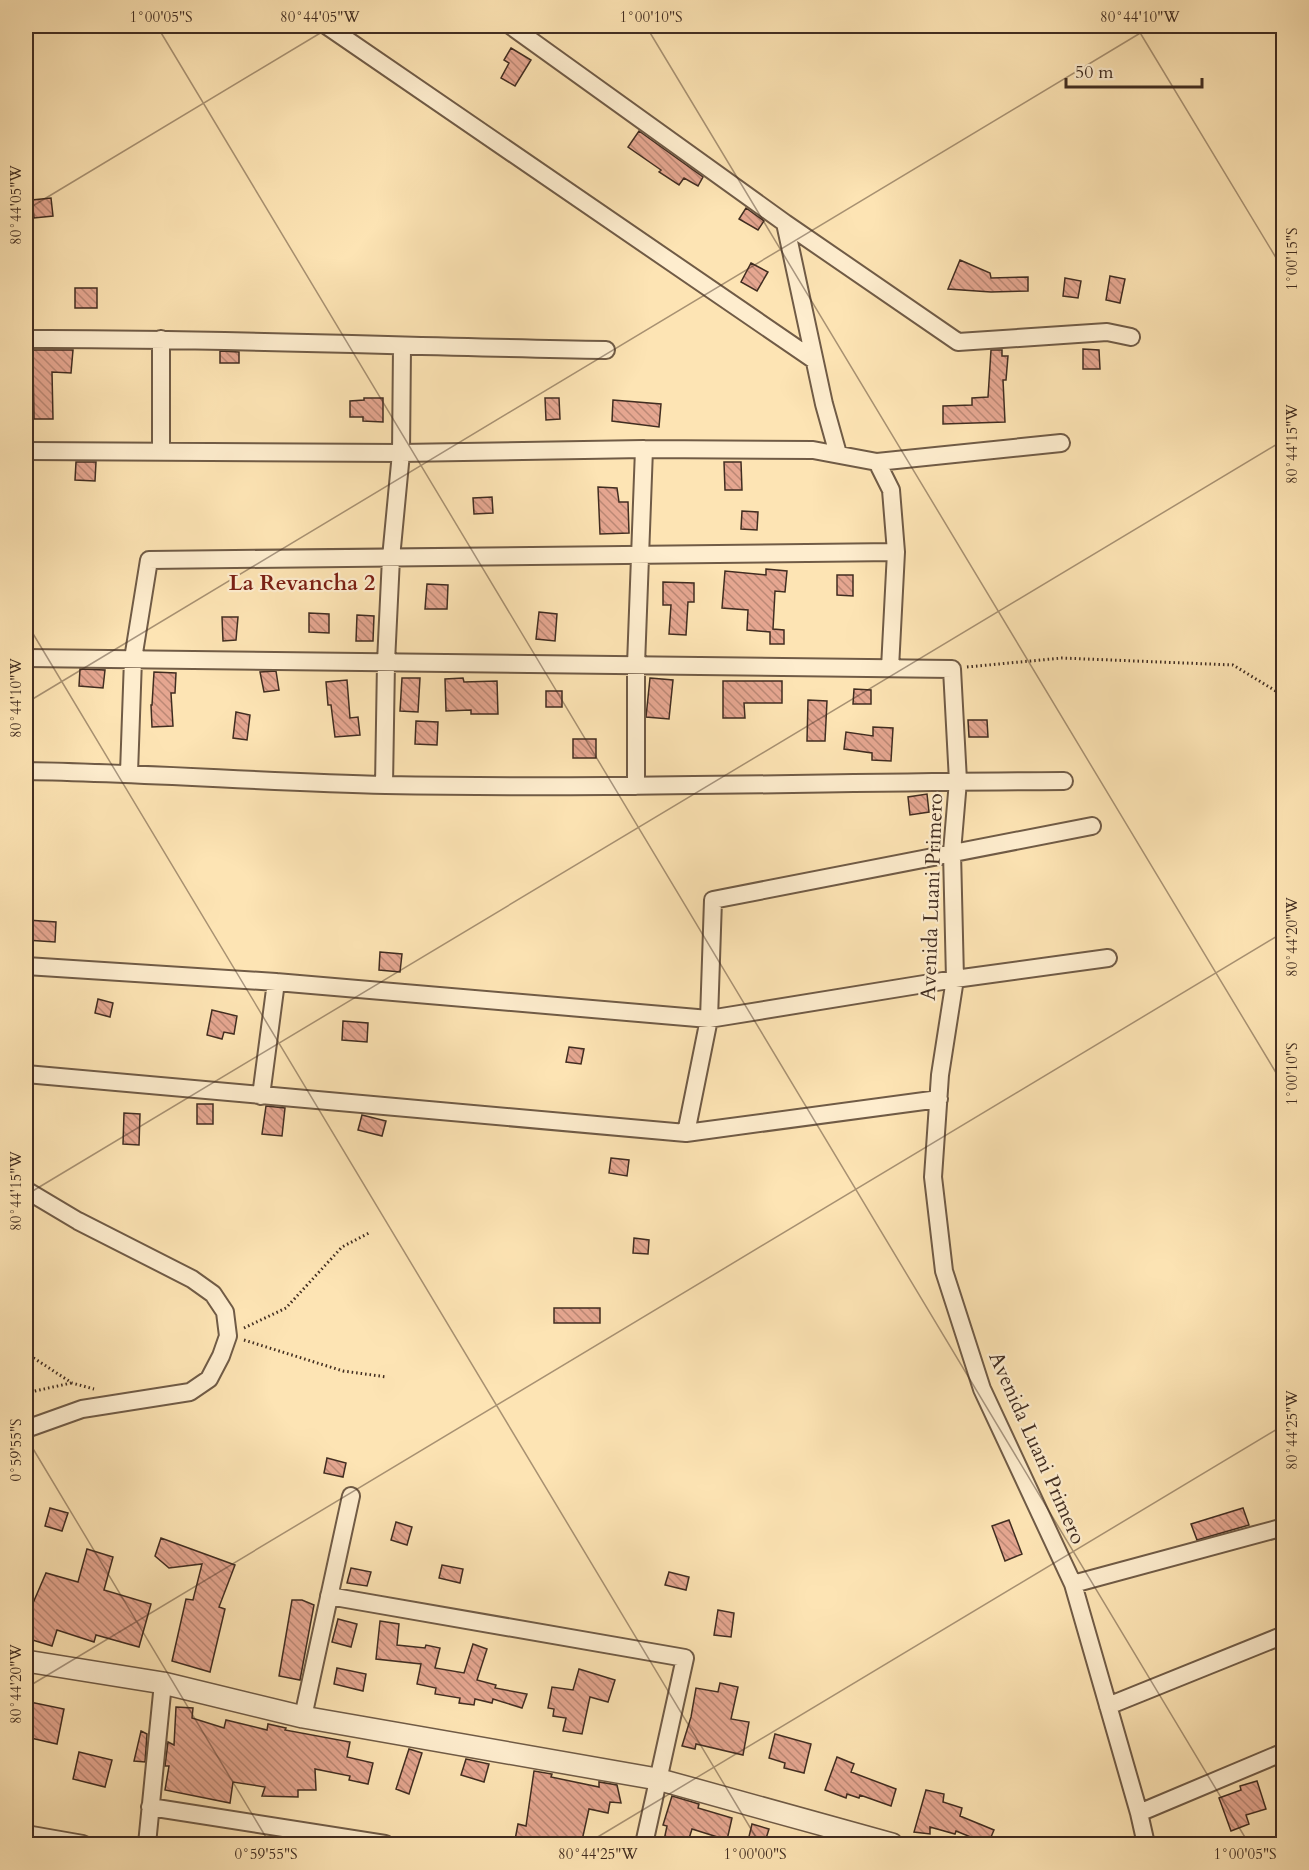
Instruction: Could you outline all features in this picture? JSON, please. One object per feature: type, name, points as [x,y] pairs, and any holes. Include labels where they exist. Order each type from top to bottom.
[{"type":"street","points":[[327,26],[814,360]]},
{"type":"street","points":[[511,26],[785,223],[958,342],[1107,332],[1131,337]]},
{"type":"street","points":[[785,223],[824,404],[838,454]]},
{"type":"street","points":[[26,339],[161,339],[402,347],[606,350]]},
{"type":"street","points":[[161,339],[161,451]]},
{"type":"street","points":[[384,785],[391,558],[401,453],[402,347]]},
{"type":"street","points":[[26,451],[401,453],[644,449],[813,450],[877,462],[1060,443]]},
{"type":"street","points":[[636,786],[636,665],[644,449]]},
{"type":"street","points":[[877,462],[891,490],[896,552],[890,668]]},
{"type":"street","points":[[129,773],[133,659],[149,560],[896,552]]},
{"type":"street","points":[[26,658],[952,669]]},
{"type":"street","name":"Avenida Luani Primero","points":[[952,669],[958,782],[952,852],[955,979],[940,1075],[933,1177],[944,1271],[982,1389],[1073,1584],[1139,1813],[1146,1845]]},
{"type":"street","points":[[26,771],[129,773],[384,785],[636,786],[1064,781]]},
{"type":"street","points":[[686,1133],[709,1019],[713,900],[1092,826]]},
{"type":"street","points":[[26,966],[276,982],[709,1019],[955,979],[1108,958]]},
{"type":"street","points":[[261,1096],[276,982]]},
{"type":"street","points":[[26,1074],[686,1133],[939,1099]]},
{"type":"street","points":[[26,1190],[78,1221],[192,1279],[213,1294],[225,1312],[228,1336],[209,1379],[190,1392],[82,1410],[26,1429]]},
{"type":"street","points":[[303,1717],[351,1496]]},
{"type":"street","points":[[1073,1584],[1284,1527]]},
{"type":"street","points":[[328,1596],[685,1658],[644,1845]]},
{"type":"street","points":[[1108,1706],[1284,1635]]},
{"type":"street","points":[[26,1661],[163,1683],[303,1717],[657,1779],[892,1845]]},
{"type":"street","points":[[147,1845],[163,1683]]},
{"type":"street","points":[[1139,1813],[1284,1752]]},
{"type":"street","points":[[150,1807],[385,1845]]},
{"type":"street","points":[[26,1834],[83,1845]]},
{"type":"path","points":[[952,669],[1062,658],[1233,665],[1284,696]]},
{"type":"path","points":[[228,1336],[286,1308],[342,1247],[369,1233]]},
{"type":"path","points":[[228,1336],[343,1371],[387,1377]]},
{"type":"path","points":[[26,1353],[72,1383],[96,1389]]},
{"type":"path","points":[[26,1393],[72,1383]]},
{"type":"building","points":[[511,48],[531,60],[515,86],[501,78],[509,63],[504,60]]},
{"type":"building","points":[[639,131],[703,177],[698,186],[684,178],[679,185],[628,147]]},
{"type":"building","points":[[51,198],[53,216],[34,218],[32,200]]},
{"type":"building","points":[[746,208],[764,221],[758,230],[739,219]]},
{"type":"building","points":[[960,260],[990,273],[991,278],[1028,277],[1028,291],[991,292],[948,289]]},
{"type":"building","points":[[751,263],[768,272],[757,291],[741,282]]},
{"type":"building","points":[[1110,276],[1125,279],[1120,303],[1106,300]]},
{"type":"building","points":[[1065,278],[1081,281],[1078,298],[1063,296]]},
{"type":"building","points":[[75,288],[97,288],[97,308],[75,308]]},
{"type":"building","points":[[1083,349],[1099,350],[1100,369],[1083,369]]},
{"type":"building","points":[[26,350],[73,350],[71,373],[52,372],[53,419],[34,419],[33,368],[26,369]]},
{"type":"building","points":[[991,350],[1002,350],[1002,356],[1008,356],[1006,380],[1003,380],[1005,422],[943,424],[943,406],[972,405],[972,398],[988,397]]},
{"type":"building","points":[[220,351],[239,352],[239,363],[220,363]]},
{"type":"building","points":[[364,398],[383,398],[383,422],[363,421],[363,417],[350,417],[350,401],[364,400]]},
{"type":"building","points":[[545,398],[559,398],[560,419],[546,420]]},
{"type":"building","points":[[613,400],[661,404],[659,427],[612,421]]},
{"type":"building","points":[[76,462],[96,462],[95,481],[75,480]]},
{"type":"building","points":[[724,462],[741,462],[742,490],[725,490]]},
{"type":"building","points":[[598,487],[617,488],[619,502],[628,502],[629,533],[600,534]]},
{"type":"building","points":[[492,497],[493,513],[474,514],[473,498]]},
{"type":"building","points":[[742,511],[758,512],[757,530],[741,529]]},
{"type":"building","points":[[766,569],[787,571],[785,592],[775,591],[773,629],[784,630],[784,644],[770,644],[770,632],[747,630],[748,610],[722,608],[725,571],[766,575]]},
{"type":"building","points":[[837,575],[853,575],[853,596],[837,595]]},
{"type":"building","points":[[663,582],[694,583],[694,602],[688,602],[686,635],[669,634],[671,605],[663,605]]},
{"type":"building","points":[[427,584],[448,585],[447,609],[425,609]]},
{"type":"building","points":[[539,612],[557,614],[555,641],[536,639]]},
{"type":"building","points":[[309,613],[329,614],[329,633],[309,632]]},
{"type":"building","points":[[357,615],[374,616],[373,641],[356,641]]},
{"type":"building","points":[[222,617],[238,617],[236,640],[223,641]]},
{"type":"building","points":[[80,669],[105,670],[103,688],[79,686]]},
{"type":"building","points":[[276,671],[279,690],[264,692],[260,672]]},
{"type":"building","points":[[154,672],[176,673],[175,693],[171,693],[173,726],[152,727]]},
{"type":"building","points":[[402,678],[420,678],[418,712],[400,711]]},
{"type":"building","points":[[463,678],[464,682],[497,681],[498,714],[471,714],[471,710],[446,711],[445,679]]},
{"type":"building","points":[[650,678],[673,680],[669,719],[646,717]]},
{"type":"building","points":[[347,680],[350,718],[358,717],[360,735],[335,737],[326,682]]},
{"type":"building","points":[[723,681],[782,681],[782,703],[744,703],[745,718],[723,718]]},
{"type":"building","points":[[854,689],[871,690],[871,704],[853,704]]},
{"type":"building","points":[[546,691],[562,691],[562,707],[546,707]]},
{"type":"building","points":[[808,700],[827,701],[825,741],[807,741]]},
{"type":"building","points":[[236,712],[250,715],[247,740],[233,738]]},
{"type":"building","points":[[968,720],[987,720],[988,737],[969,737]]},
{"type":"building","points":[[416,721],[438,722],[437,745],[415,744]]},
{"type":"building","points":[[873,727],[893,728],[891,761],[872,760],[872,753],[844,749],[846,732],[873,736]]},
{"type":"building","points":[[573,739],[596,739],[596,758],[573,758]]},
{"type":"building","points":[[927,794],[929,812],[910,815],[908,797]]},
{"type":"building","points":[[27,920],[56,922],[55,942],[26,940]]},
{"type":"building","points":[[380,952],[402,954],[400,972],[379,970]]},
{"type":"building","points":[[98,999],[113,1003],[110,1017],[95,1013]]},
{"type":"building","points":[[212,1010],[237,1016],[234,1034],[224,1032],[222,1039],[207,1035]]},
{"type":"building","points":[[343,1021],[368,1023],[367,1042],[342,1040]]},
{"type":"building","points":[[569,1047],[584,1049],[581,1064],[566,1062]]},
{"type":"building","points":[[197,1104],[213,1104],[213,1124],[197,1124]]},
{"type":"building","points":[[266,1106],[285,1108],[282,1136],[262,1134]]},
{"type":"building","points":[[124,1113],[140,1114],[139,1145],[123,1144]]},
{"type":"building","points":[[362,1115],[386,1121],[382,1136],[358,1130]]},
{"type":"building","points":[[611,1158],[629,1160],[627,1176],[609,1173]]},
{"type":"building","points":[[634,1238],[649,1240],[648,1254],[633,1253]]},
{"type":"building","points":[[554,1308],[600,1308],[600,1323],[554,1323]]},
{"type":"building","points":[[327,1458],[346,1463],[343,1477],[324,1473]]},
{"type":"building","points":[[50,1508],[68,1513],[62,1531],[45,1526]]},
{"type":"building","points":[[1243,1508],[1249,1525],[1197,1540],[1191,1524]]},
{"type":"building","points":[[1009,1520],[1022,1554],[1005,1561],[992,1526]]},
{"type":"building","points":[[396,1522],[412,1527],[407,1545],[391,1540]]},
{"type":"building","points":[[161,1538],[235,1565],[219,1607],[225,1609],[210,1672],[172,1661],[186,1599],[193,1600],[202,1564],[169,1568],[155,1556]]},
{"type":"building","points":[[87,1549],[113,1557],[104,1590],[151,1604],[139,1647],[96,1635],[94,1642],[57,1630],[52,1646],[26,1638],[26,1608],[30,1610],[46,1573],[78,1582]]},
{"type":"building","points":[[442,1565],[463,1569],[460,1583],[439,1578]]},
{"type":"building","points":[[351,1568],[371,1572],[367,1586],[347,1583]]},
{"type":"building","points":[[669,1572],[689,1577],[686,1590],[665,1585]]},
{"type":"building","points":[[292,1600],[302,1600],[314,1605],[300,1680],[279,1676]]},
{"type":"building","points":[[718,1610],[734,1613],[731,1637],[714,1635]]},
{"type":"building","points":[[338,1619],[357,1624],[351,1647],[332,1642]]},
{"type":"building","points":[[380,1621],[399,1624],[397,1645],[425,1648],[426,1645],[440,1648],[435,1668],[464,1673],[473,1644],[487,1649],[477,1680],[496,1685],[495,1688],[527,1694],[522,1708],[493,1699],[492,1703],[475,1699],[474,1705],[459,1703],[460,1698],[435,1694],[436,1688],[417,1684],[421,1664],[376,1659]]},
{"type":"building","points":[[337,1668],[366,1674],[363,1691],[334,1684]]},
{"type":"building","points":[[579,1669],[615,1680],[608,1702],[590,1697],[582,1734],[563,1731],[566,1718],[553,1716],[554,1709],[548,1708],[552,1687],[573,1690]]},
{"type":"building","points":[[720,1683],[738,1687],[731,1719],[749,1722],[743,1755],[696,1744],[695,1749],[682,1746],[691,1717],[696,1688],[718,1692]]},
{"type":"building","points":[[30,1702],[64,1709],[57,1744],[26,1737]]},
{"type":"building","points":[[176,1707],[193,1708],[192,1718],[224,1728],[226,1720],[267,1730],[268,1724],[286,1728],[285,1730],[350,1742],[347,1757],[373,1763],[368,1784],[349,1780],[350,1776],[315,1769],[316,1790],[298,1790],[298,1797],[262,1796],[265,1787],[233,1782],[230,1803],[165,1790],[169,1766],[165,1766],[168,1742],[174,1745]]},
{"type":"building","points":[[141,1731],[147,1734],[145,1762],[134,1761]]},
{"type":"building","points":[[775,1734],[811,1744],[804,1773],[784,1768],[785,1763],[769,1758]]},
{"type":"building","points":[[409,1749],[422,1753],[409,1794],[396,1789]]},
{"type":"building","points":[[79,1752],[112,1760],[105,1787],[73,1779]]},
{"type":"building","points":[[837,1757],[854,1764],[851,1772],[896,1789],[891,1806],[860,1795],[859,1798],[847,1794],[846,1798],[825,1790]]},
{"type":"building","points":[[466,1759],[489,1764],[484,1782],[461,1775]]},
{"type":"building","points":[[534,1771],[599,1787],[599,1782],[617,1785],[621,1803],[610,1802],[608,1813],[589,1809],[581,1845],[514,1845],[518,1824],[526,1826]]},
{"type":"building","points":[[1257,1781],[1266,1809],[1246,1815],[1249,1824],[1231,1831],[1219,1798],[1241,1790],[1240,1786]]},
{"type":"building","points":[[926,1790],[944,1794],[943,1802],[962,1808],[960,1816],[994,1830],[988,1844],[956,1831],[955,1834],[930,1827],[930,1834],[914,1832]]},
{"type":"building","points":[[672,1796],[699,1804],[698,1808],[732,1818],[727,1840],[692,1829],[687,1845],[663,1845],[667,1826],[663,1825]]},
{"type":"building","points":[[752,1824],[769,1829],[764,1845],[747,1845]]},
{"type":"district","name":"La Revancha 2","points":[[302,583]]}]
